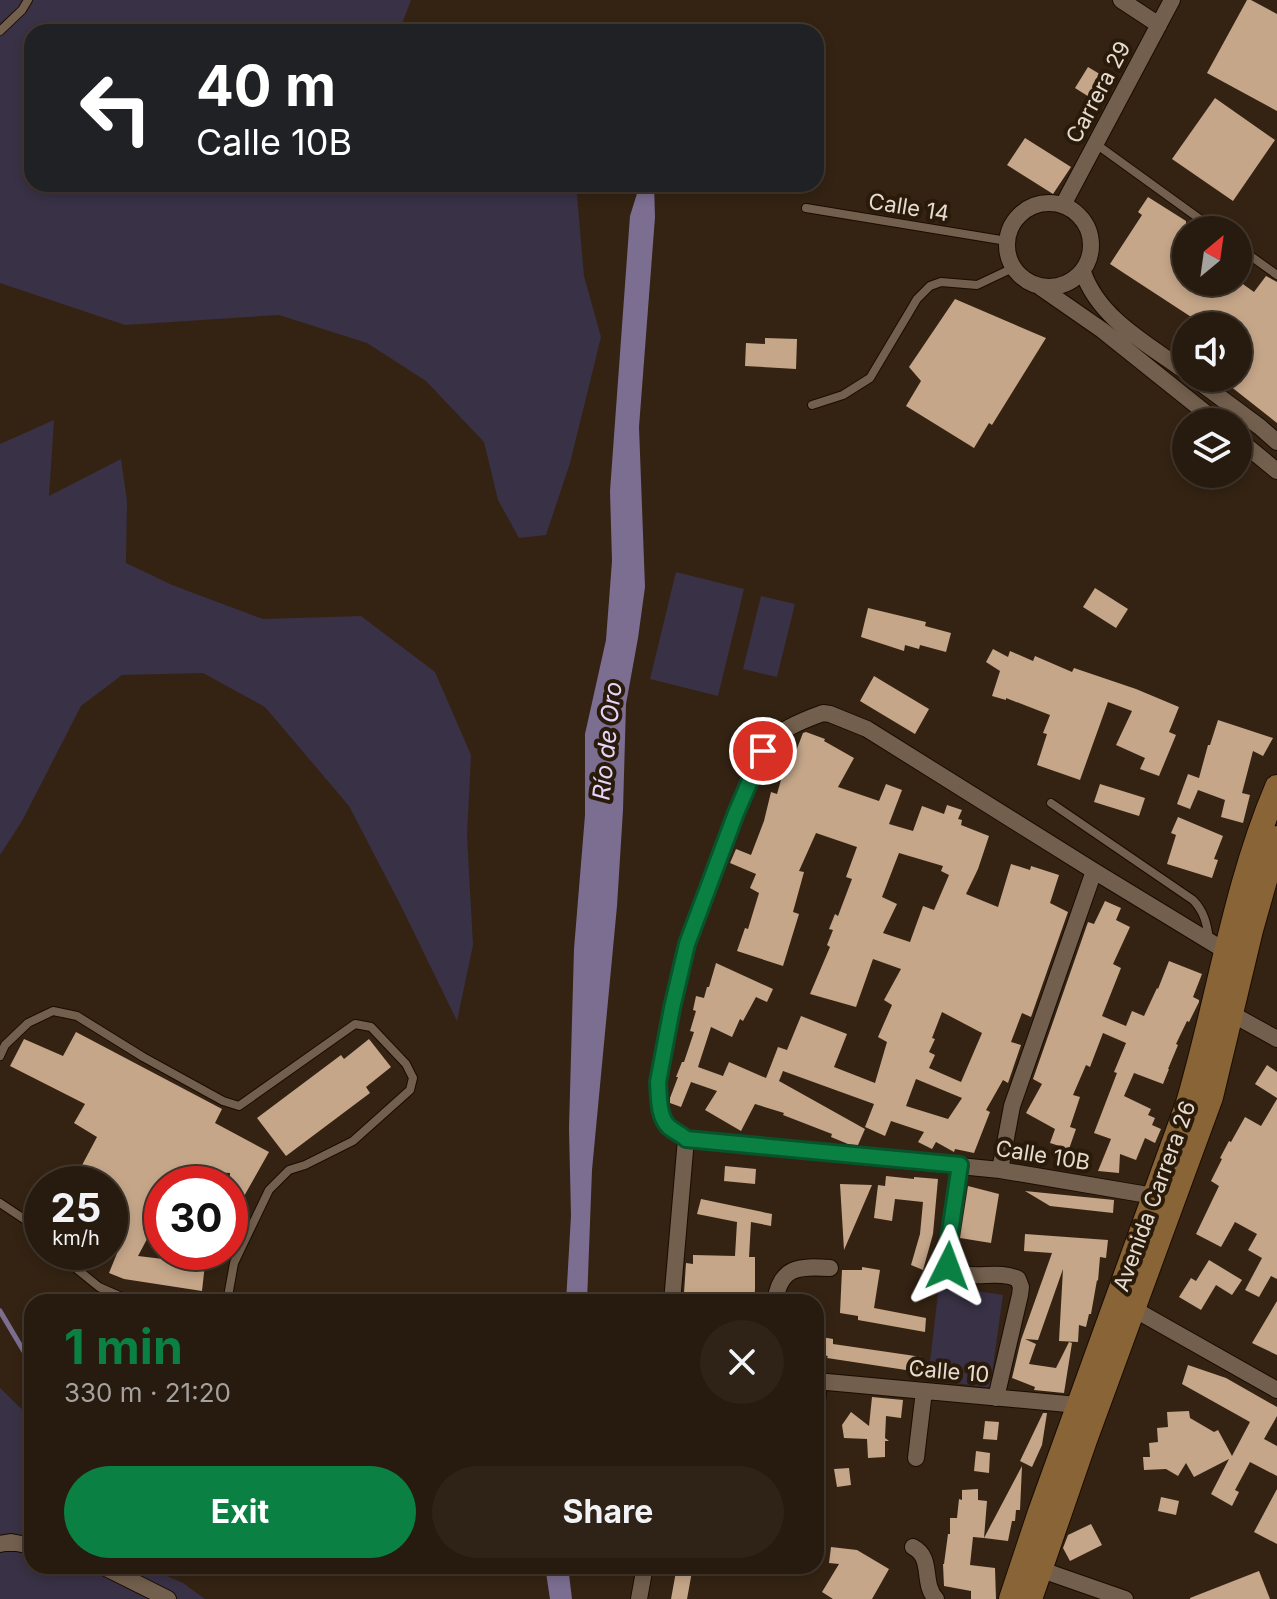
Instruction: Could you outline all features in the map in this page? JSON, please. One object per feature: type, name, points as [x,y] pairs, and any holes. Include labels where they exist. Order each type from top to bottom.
[{"type":"main road","name":"Avenida Carrera 26","points":[[1030,1599],[1126,1304],[1154,1196],[1203,1052],[1218,946],[1277,787]]},
{"type":"main road","name":"Avenida Carrera 26","points":[[1011,1599],[1078,1405],[1126,1304],[1211,1097],[1251,930],[1276,843]]},
{"type":"street","points":[[1121,0],[1159,25]]},
{"type":"street","name":"Carrera 29","points":[[1063,205],[1172,0]]},
{"type":"street","points":[[1038,286],[1063,286],[1083,272],[1090,260],[1090,233],[1075,211],[1063,205],[1048,202],[1020,214],[1011,226],[1007,241],[1013,268],[1024,279],[1102,330],[1200,408]]},
{"type":"street","points":[[1083,272],[1093,295],[1112,318],[1172,362]]},
{"type":"street","points":[[1213,392],[1277,442]]},
{"type":"street","points":[[1252,450],[1277,471]]},
{"type":"street","points":[[673,1294],[686,1139],[668,1127],[664,1120],[658,1082],[672,1008],[687,944],[736,813],[768,742],[782,732],[823,713],[867,729],[1218,946]]},
{"type":"street","points":[[1000,1170],[1012,1106],[1094,871]]},
{"type":"street","points":[[1232,1014],[1277,1039]]},
{"type":"street","name":"Calle 10B","points":[[686,1139],[960,1165],[1154,1196]]},
{"type":"street","points":[[960,1165],[947,1252],[948,1266],[959,1274],[1010,1275],[1018,1279],[1021,1287],[996,1398]]},
{"type":"street","points":[[777,1294],[780,1281],[787,1272],[803,1266],[830,1268]]},
{"type":"street","points":[[1126,1304],[1277,1390]]},
{"type":"street","name":"Calle 10","points":[[824,1383],[1078,1405]]},
{"type":"street","points":[[916,1458],[924,1391]]},
{"type":"street","points":[[0,1544],[24,1544]]},
{"type":"street","points":[[913,1547],[926,1560],[929,1589],[936,1599]]},
{"type":"street","points":[[1039,1569],[1125,1599]]},
{"type":"street","points":[[118,1574],[168,1599]]},
{"type":"street","points":[[639,1599],[644,1574]]},
{"type":"lane","points":[[0,31],[28,0]]},
{"type":"lane","points":[[1096,144],[1196,216]]},
{"type":"lane","name":"Calle 14","points":[[806,208],[1007,241]]},
{"type":"lane","points":[[1252,257],[1277,275]]},
{"type":"lane","points":[[812,405],[843,395],[870,378],[917,299],[930,286],[941,282],[977,285],[1013,268]]},
{"type":"lane","points":[[1051,803],[1193,900],[1200,907],[1218,946]]},
{"type":"lane","points":[[0,1056],[5,1045],[28,1023],[53,1011],[77,1016],[143,1057],[223,1101],[239,1106],[355,1024],[371,1027],[391,1046],[413,1078],[410,1090],[353,1141],[289,1170],[269,1190],[234,1263],[228,1294]]},
{"type":"lane","points":[[0,1203],[24,1219]]},
{"type":"lane","points":[[78,1270],[99,1287],[115,1294]]},
{"type":"shaded area","points":[[0,0],[411,0],[402,24],[24,24],[24,192],[577,192],[584,276],[601,337],[570,463],[546,535],[519,538],[498,500],[484,442],[426,381],[367,343],[279,315],[125,325],[0,283]]},
{"type":"shaded area","points":[[54,420],[49,496],[121,459],[127,501],[126,563],[172,585],[263,619],[361,616],[435,672],[471,755],[467,836],[473,945],[457,1021],[349,806],[265,707],[203,673],[122,675],[81,706],[22,821],[0,855],[0,444]]},
{"type":"shaded area","points":[[676,572],[744,589],[718,696],[650,679]]},
{"type":"shaded area","points":[[761,596],[795,604],[777,677],[743,669]]},
{"type":"shaded area","points":[[939,1285],[1003,1295],[990,1388],[928,1379]]},
{"type":"shaded area","points":[[0,1388],[24,1411],[24,1574],[162,1574],[183,1583],[205,1599],[0,1599]]},
{"type":"water","name":"Río de Oro","points":[[638,192],[654,192],[639,427],[645,587],[626,704],[617,906],[592,1170],[587,1294],[566,1294],[571,1216],[569,1128],[574,949],[585,815],[585,734],[606,640],[612,561],[610,491],[630,216]]},
{"type":"water","points":[[546,1574],[569,1574],[572,1599],[550,1599]]},
{"type":"building","points":[[1247,0],[1277,14],[1277,111],[1207,73]]},
{"type":"building","points":[[1088,67],[1108,79],[1094,100],[1075,88]]},
{"type":"building","points":[[1215,98],[1275,140],[1233,201],[1172,159]]},
{"type":"building","points":[[1025,138],[1071,167],[1053,194],[1007,165]]},
{"type":"building","points":[[1148,197],[1178,216],[1172,216],[1172,296],[1252,296],[1252,291],[1254,292],[1266,276],[1277,282],[1277,423],[1238,392],[1252,392],[1252,312],[1184,312],[1110,264],[1142,215],[1138,212]]},
{"type":"building","points":[[955,299],[1046,338],[992,425],[989,423],[974,448],[906,406],[921,381],[909,367]]},
{"type":"building","points":[[765,338],[797,339],[796,369],[745,366],[746,343],[765,344]]},
{"type":"building","points":[[1095,588],[1128,609],[1116,628],[1083,607]]},
{"type":"building","points":[[868,608],[926,622],[925,626],[951,633],[946,652],[920,645],[919,649],[905,645],[904,651],[861,637]]},
{"type":"building","points":[[993,649],[1008,657],[1010,651],[1033,661],[1035,656],[1072,672],[1074,668],[1179,707],[1169,732],[1176,735],[1159,776],[1140,769],[1145,758],[1116,745],[1132,711],[1108,702],[1080,780],[1037,765],[1050,715],[1006,698],[992,696],[1000,671],[986,662]]},
{"type":"building","points":[[874,676],[929,709],[915,734],[860,701]]},
{"type":"building","points":[[1218,720],[1273,738],[1263,756],[1253,751],[1242,793],[1250,795],[1243,823],[1221,817],[1225,800],[1198,790],[1190,809],[1177,804],[1188,774],[1199,778]]},
{"type":"building","points":[[803,733],[825,739],[854,758],[838,787],[879,801],[886,784],[902,790],[889,824],[913,831],[922,806],[944,814],[947,805],[962,810],[958,819],[962,820],[961,825],[989,836],[966,894],[998,907],[1011,864],[1030,870],[1031,866],[1059,875],[1050,903],[1068,912],[1031,1017],[1022,1013],[1011,1042],[1021,1045],[1008,1083],[1003,1080],[986,1110],[990,1112],[974,1153],[955,1149],[954,1152],[936,1142],[932,1149],[918,1142],[924,1132],[891,1121],[885,1136],[865,1127],[874,1104],[783,1071],[779,1081],[865,1129],[858,1145],[848,1144],[784,1113],[755,1104],[741,1131],[705,1110],[717,1091],[691,1082],[681,1107],[670,1103],[676,1077],[694,1032],[690,1031],[696,1011],[693,1010],[696,996],[704,998],[716,963],[773,989],[767,1002],[756,997],[743,1021],[740,1019],[732,1037],[711,1027],[698,1067],[723,1076],[729,1062],[766,1078],[778,1047],[787,1050],[801,1016],[847,1034],[834,1067],[875,1083],[887,1042],[878,1037],[892,1005],[884,1000],[901,969],[873,959],[856,1007],[810,994],[830,947],[827,945],[833,930],[829,929],[835,914],[838,916],[852,879],[846,877],[857,847],[816,833],[799,871],[804,872],[793,912],[799,914],[783,966],[737,951],[745,928],[748,929],[759,893],[750,888],[756,874],[730,863],[736,849],[751,855],[771,792],[777,794],[786,762],[791,764]],"holes":[[[899,853],[943,866],[941,871],[949,875],[934,910],[923,906],[910,942],[883,933],[897,904],[882,897]],[[942,1012],[982,1033],[961,1082],[929,1068],[935,1055],[929,1052],[935,1039],[932,1038]],[[916,1079],[962,1098],[948,1119],[906,1106]]]},
{"type":"building","points":[[1100,784],[1145,798],[1139,816],[1094,802]]},
{"type":"building","points":[[1178,817],[1223,836],[1214,859],[1218,860],[1212,878],[1167,864],[1176,835],[1171,833]]},
{"type":"building","points":[[1105,901],[1121,908],[1116,920],[1130,927],[1113,964],[1121,968],[1102,1016],[1126,1026],[1132,1011],[1144,1016],[1169,961],[1202,974],[1193,997],[1199,1002],[1176,1044],[1163,1084],[1134,1073],[1124,1096],[1151,1109],[1148,1115],[1155,1118],[1152,1125],[1161,1129],[1155,1143],[1145,1138],[1136,1160],[1120,1154],[1119,1173],[1098,1171],[1111,1139],[1094,1133],[1126,1043],[1103,1033],[1090,1067],[1086,1065],[1073,1095],[1080,1097],[1070,1127],[1076,1129],[1069,1149],[1050,1143],[1055,1129],[1026,1113],[1042,1084],[1033,1079],[1088,922],[1094,924]]},
{"type":"building","points":[[76,1032],[222,1109],[215,1123],[269,1152],[248,1189],[248,1166],[144,1166],[144,1245],[138,1256],[144,1257],[144,1270],[204,1270],[202,1291],[124,1279],[109,1273],[110,1270],[128,1270],[128,1166],[82,1166],[97,1137],[74,1123],[85,1104],[10,1066],[24,1039],[63,1056]]},
{"type":"building","points":[[369,1039],[391,1067],[366,1087],[370,1093],[286,1156],[257,1118],[341,1055],[344,1059]]},
{"type":"building","points":[[1267,1065],[1277,1072],[1277,1098],[1255,1084]]},
{"type":"building","points":[[1277,1099],[1277,1279],[1271,1276],[1259,1297],[1245,1290],[1262,1258],[1248,1250],[1257,1234],[1235,1222],[1221,1247],[1196,1234],[1219,1186],[1211,1181],[1229,1141],[1245,1117],[1261,1126]]},
{"type":"building","points":[[725,1166],[756,1169],[755,1184],[724,1181]]},
{"type":"building","points":[[886,1176],[938,1179],[933,1234],[923,1270],[911,1265],[920,1234],[923,1202],[895,1199],[892,1221],[874,1218],[878,1185],[885,1186]]},
{"type":"building","points":[[840,1184],[872,1185],[844,1250]]},
{"type":"building","points":[[968,1186],[999,1194],[991,1243],[960,1238]]},
{"type":"building","points":[[1025,1191],[1114,1200],[1113,1213],[1050,1206]]},
{"type":"building","points":[[701,1199],[772,1214],[771,1226],[751,1222],[749,1257],[755,1257],[755,1294],[684,1293],[686,1263],[693,1264],[693,1255],[735,1256],[737,1222],[697,1214]]},
{"type":"building","points":[[1025,1234],[1108,1240],[1106,1258],[1100,1257],[1091,1314],[1086,1327],[1079,1325],[1078,1342],[1059,1341],[1063,1269],[1038,1340],[1025,1339],[1036,1344],[1029,1364],[1056,1368],[1069,1342],[1072,1343],[1064,1393],[1034,1390],[1035,1387],[1012,1378],[1021,1340],[1052,1253],[1024,1251]]},
{"type":"building","points":[[1209,1260],[1242,1280],[1232,1295],[1216,1285],[1201,1310],[1179,1297],[1191,1278],[1196,1281]]},
{"type":"building","points":[[862,1267],[880,1270],[874,1308],[926,1318],[925,1332],[858,1320],[858,1316],[840,1313],[842,1270],[862,1270]]},
{"type":"building","points":[[1277,1301],[1277,1355],[1252,1343]]},
{"type":"building","points":[[824,1337],[833,1339],[833,1344],[922,1357],[919,1372],[824,1355]]},
{"type":"building","points":[[1188,1365],[1226,1378],[1277,1407],[1277,1416],[1264,1439],[1277,1446],[1277,1476],[1250,1462],[1235,1490],[1239,1492],[1232,1506],[1211,1494],[1229,1459],[1194,1477],[1186,1463],[1178,1476],[1166,1469],[1144,1470],[1143,1457],[1150,1457],[1149,1443],[1158,1442],[1157,1428],[1168,1427],[1167,1412],[1189,1411],[1190,1418],[1214,1432],[1218,1430],[1232,1456],[1250,1422],[1182,1384]]},
{"type":"building","points":[[872,1397],[903,1400],[901,1418],[886,1416],[885,1438],[889,1441],[885,1441],[885,1457],[868,1458],[867,1439],[844,1438],[842,1425],[851,1412],[869,1426]]},
{"type":"building","points":[[1043,1413],[1047,1413],[1042,1445],[1032,1467],[1020,1461]]},
{"type":"building","points":[[985,1421],[999,1422],[997,1440],[983,1439]]},
{"type":"building","points":[[976,1451],[990,1453],[989,1473],[974,1471]]},
{"type":"building","points":[[1022,1466],[1020,1510],[1016,1510],[1008,1541],[984,1538]]},
{"type":"building","points":[[849,1468],[851,1485],[837,1487],[834,1469]]},
{"type":"building","points":[[978,1489],[978,1500],[987,1501],[984,1538],[973,1537],[970,1565],[995,1568],[996,1599],[971,1599],[971,1591],[944,1586],[943,1564],[950,1534],[950,1518],[957,1518],[962,1490]]},
{"type":"building","points":[[1277,1489],[1277,1544],[1254,1532]]},
{"type":"building","points":[[1161,1497],[1179,1501],[1176,1515],[1158,1511]]},
{"type":"building","points":[[1091,1524],[1102,1545],[1070,1561],[1063,1548],[1068,1535]]},
{"type":"building","points":[[831,1547],[857,1550],[889,1569],[872,1599],[833,1599],[822,1592],[839,1564],[829,1563]]},
{"type":"building","points":[[1259,1571],[1270,1599],[1190,1599],[1190,1598]]},
{"type":"building","points":[[676,1574],[692,1574],[687,1599],[671,1599]]},
{"type":"waterway","points":[[0,1311],[24,1352]]},
{"type":"route","points":[[763,751],[736,813],[687,944],[658,1082],[664,1120],[668,1127],[686,1139],[960,1165],[947,1252],[948,1266]]}]
